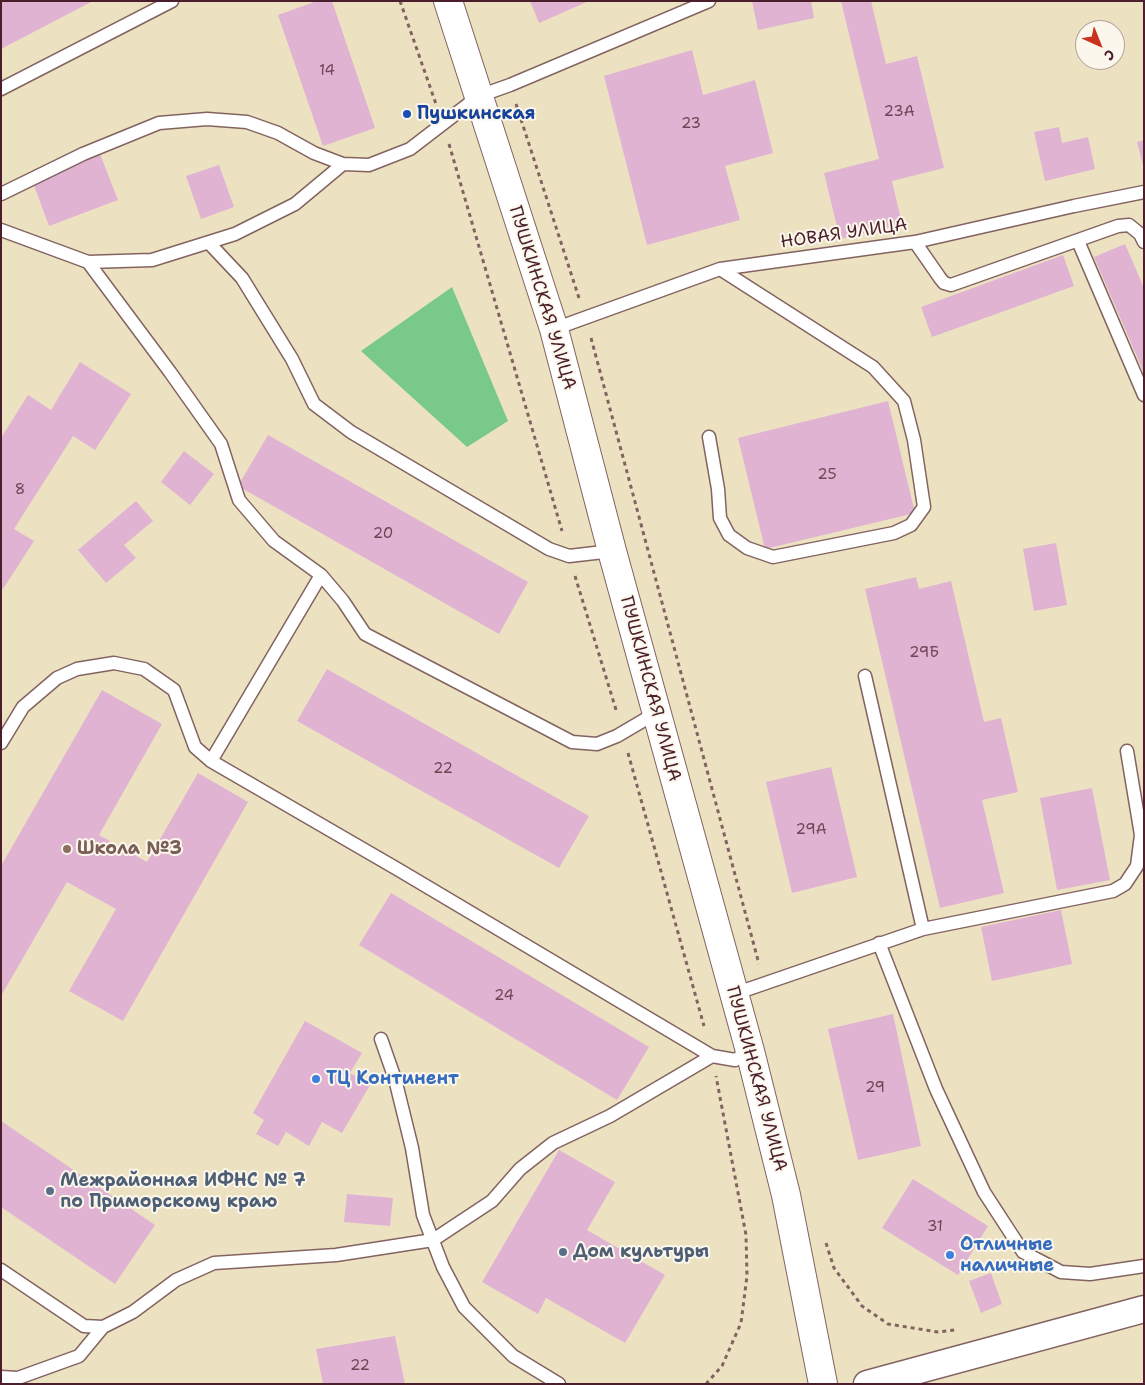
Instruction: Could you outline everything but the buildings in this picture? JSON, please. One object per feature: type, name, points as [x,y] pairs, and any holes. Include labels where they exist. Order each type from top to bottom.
[{"type":"main road","name":"ПУШКИНСКАЯ УЛИЦА","points":[[448,1],[554,329],[612,550],[750,1051],[786,1195],[823,1384]]},
{"type":"street","points":[[867,1384],[1144,1309]]},
{"type":"lane","points":[[1,89],[172,1]]},
{"type":"lane","points":[[1,194],[83,154],[159,123],[207,119],[247,122],[278,134],[314,153],[343,164],[369,165],[410,149],[479,96],[510,85],[709,1]]},
{"type":"lane","points":[[1,230],[88,262],[152,260],[236,234],[295,204],[343,164]]},
{"type":"lane","name":"НОВАЯ УЛИЦА","points":[[554,329],[720,269],[915,242],[1144,192]]},
{"type":"lane","points":[[915,242],[944,283],[952,285],[1118,226],[1129,225],[1140,234],[1144,242]]},
{"type":"lane","points":[[1078,240],[1144,395]]},
{"type":"lane","points":[[209,243],[242,278],[292,359],[314,404],[351,432],[549,549],[569,556],[612,550]]},
{"type":"lane","points":[[88,262],[221,444],[239,500],[274,541],[321,575],[343,601],[365,634],[572,742],[597,744],[617,736],[622,731],[656,712]]},
{"type":"lane","points":[[709,437],[718,489],[720,518],[729,535],[747,548],[773,557],[894,533],[911,525],[924,507],[914,440],[904,402],[873,367],[720,269]]},
{"type":"lane","points":[[211,761],[321,575]]},
{"type":"lane","points":[[1,743],[23,707],[56,678],[77,669],[114,663],[144,669],[174,690],[195,747],[211,761],[712,1056],[735,1060],[750,1051]]},
{"type":"lane","points":[[865,676],[923,929]]},
{"type":"lane","points":[[734,994],[764,982],[923,929],[1113,891],[1125,884],[1137,866],[1141,835],[1127,751]]},
{"type":"lane","points":[[880,943],[936,1089],[984,1192],[1023,1252],[1061,1272],[1090,1274],[1144,1266]]},
{"type":"lane","points":[[381,1039],[396,1079],[412,1148],[423,1215],[443,1267],[464,1307],[513,1356],[559,1384]]},
{"type":"lane","points":[[1,1377],[18,1378],[79,1356],[103,1327],[133,1312],[176,1280],[214,1263],[336,1255],[433,1240],[492,1200],[520,1169],[553,1143],[610,1116],[712,1056]]},
{"type":"lane","points":[[1,1270],[84,1326],[103,1327]]},
{"type":"path","points":[[400,1],[443,124],[622,731],[712,1056],[746,1235],[747,1276],[740,1323],[722,1366],[706,1384]]},
{"type":"path","points":[[510,85],[586,319],[764,982]]},
{"type":"path","points":[[825,1240],[834,1268],[862,1306],[888,1324],[938,1332],[956,1330]]},
{"type":"green space","points":[[452,287],[508,421],[467,447],[361,351]]},
{"type":"place","name":"Пушкинская","points":[[407,114]]},
{"type":"place","name":"Школа №3","points":[[67,849]]},
{"type":"place","name":"ТЦ Континент","points":[[316,1079]]},
{"type":"place","name":"Межрайонная ИФНС № 7 по Приморскому краю","points":[[50,1191]]},
{"type":"place","name":"Дом культуры","points":[[563,1252]]},
{"type":"place","name":"Отличные наличные","points":[[950,1255]]}]
